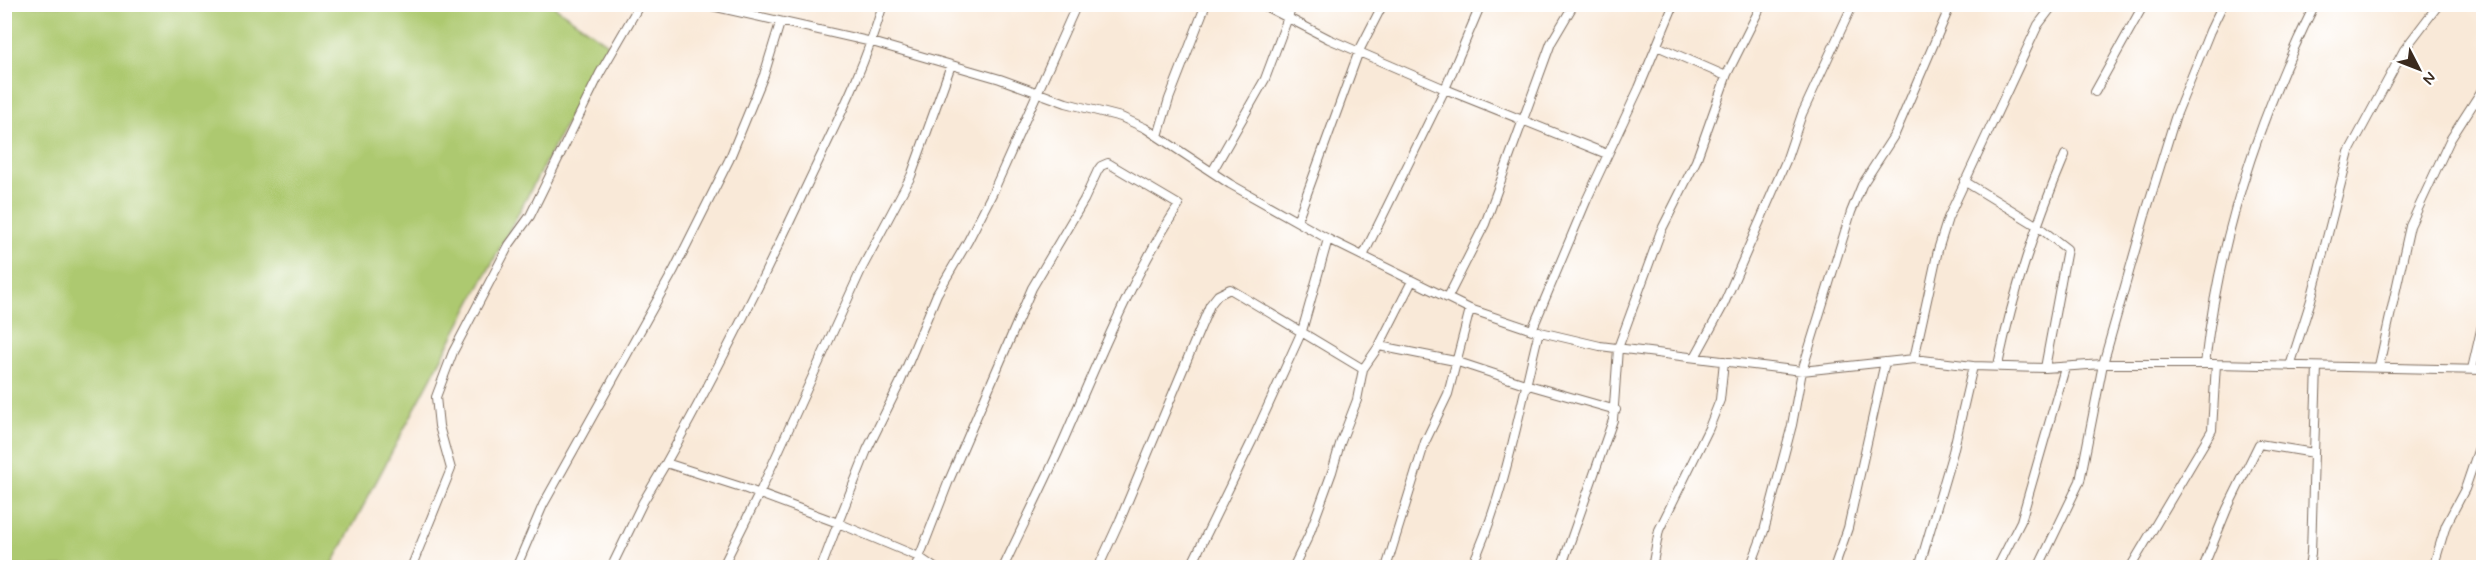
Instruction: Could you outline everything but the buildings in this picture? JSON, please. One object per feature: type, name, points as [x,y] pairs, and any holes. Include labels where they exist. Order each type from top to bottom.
[{"type":"street","points":[[411,567],[451,469],[439,426],[436,397],[453,352],[509,244],[530,216],[600,73],[640,4]]},
{"type":"street","points":[[704,4],[872,42],[1000,79],[1066,103],[1121,117],[1158,136],[1212,172],[1328,239],[1470,309],[1535,331],[1618,348],[1802,371],[1821,371],[1914,359],[1973,366],[2045,368],[2103,364],[2216,364],[2484,370]]},
{"type":"street","points":[[611,567],[643,502],[715,376],[825,149],[872,42],[883,4]]},
{"type":"street","points":[[821,567],[867,450],[900,382],[937,294],[993,192],[1077,4]]},
{"type":"street","points":[[1158,136],[1169,99],[1206,4]]},
{"type":"street","points":[[1261,4],[1287,19],[1445,89],[1607,154]]},
{"type":"street","points":[[1212,172],[1265,79],[1293,4]]},
{"type":"street","points":[[1297,221],[1359,51],[1383,4]]},
{"type":"street","points":[[1364,256],[1445,89],[1481,4]]},
{"type":"street","points":[[1448,297],[1485,224],[1551,43],[1574,4]]},
{"type":"street","points":[[1471,567],[1485,535],[1505,475],[1535,331],[1607,154],[1674,4]]},
{"type":"street","points":[[1561,567],[1616,410],[1618,348],[1661,231],[1696,161],[1726,76],[1762,4]]},
{"type":"street","points":[[1695,357],[1723,306],[1786,161],[1802,114],[1853,4]]},
{"type":"street","points":[[1750,567],[1764,531],[1775,490],[1792,425],[1802,371],[1851,212],[1862,185],[1895,134],[1951,4]]},
{"type":"street","points":[[1914,359],[1938,250],[1948,218],[2038,25],[2054,4]]},
{"type":"street","points":[[2095,92],[2144,4]]},
{"type":"street","points":[[2038,567],[2080,481],[2103,364],[2175,118],[2223,4]]},
{"type":"street","points":[[2205,364],[2212,303],[2240,187],[2284,73],[2315,4]]},
{"type":"street","points":[[2290,366],[2311,300],[2349,152],[2404,50],[2439,4]]},
{"type":"street","points":[[516,567],[543,506],[674,270],[729,160],[764,75],[780,23]]},
{"type":"street","points":[[1657,46],[1726,76]]},
{"type":"street","points":[[722,567],[759,494],[862,268],[911,176],[951,65]]},
{"type":"street","points":[[2379,366],[2410,226],[2450,140],[2484,87]]},
{"type":"street","points":[[1998,365],[2010,306],[2036,225],[2065,155]]},
{"type":"street","points":[[915,567],[960,453],[1032,288],[1084,200],[1098,170],[1108,163],[1179,205],[1158,238],[1106,338],[1064,440],[1003,567]]},
{"type":"street","points":[[1964,181],[2036,225],[2067,249],[2045,368]]},
{"type":"street","points":[[1190,567],[1252,441],[1302,331],[1328,239]]},
{"type":"street","points":[[1293,567],[1309,535],[1332,472],[1357,400],[1363,369],[1379,346],[1412,281]]},
{"type":"street","points":[[1098,567],[1210,306],[1218,295],[1230,289],[1363,369]]},
{"type":"street","points":[[1386,567],[1425,442],[1448,394],[1470,309]]},
{"type":"street","points":[[2472,369],[2484,317]]},
{"type":"street","points":[[1379,346],[1455,361],[1616,410]]},
{"type":"street","points":[[1652,567],[1659,531],[1720,400],[1724,362]]},
{"type":"street","points":[[1834,567],[1848,528],[1885,362]]},
{"type":"street","points":[[2130,567],[2212,430],[2216,364]]},
{"type":"street","points":[[1918,567],[1953,452],[1973,366]]},
{"type":"street","points":[[2309,567],[2318,367]]},
{"type":"street","points":[[1997,567],[2021,520],[2065,368]]},
{"type":"street","points":[[2433,567],[2446,525],[2465,489],[2484,433]]},
{"type":"street","points":[[2203,567],[2227,509],[2259,444],[2314,453]]},
{"type":"street","points":[[666,463],[838,523],[935,567]]},
{"type":"green space","points":[[4,5],[552,5],[608,44],[331,567],[5,567]]}]
